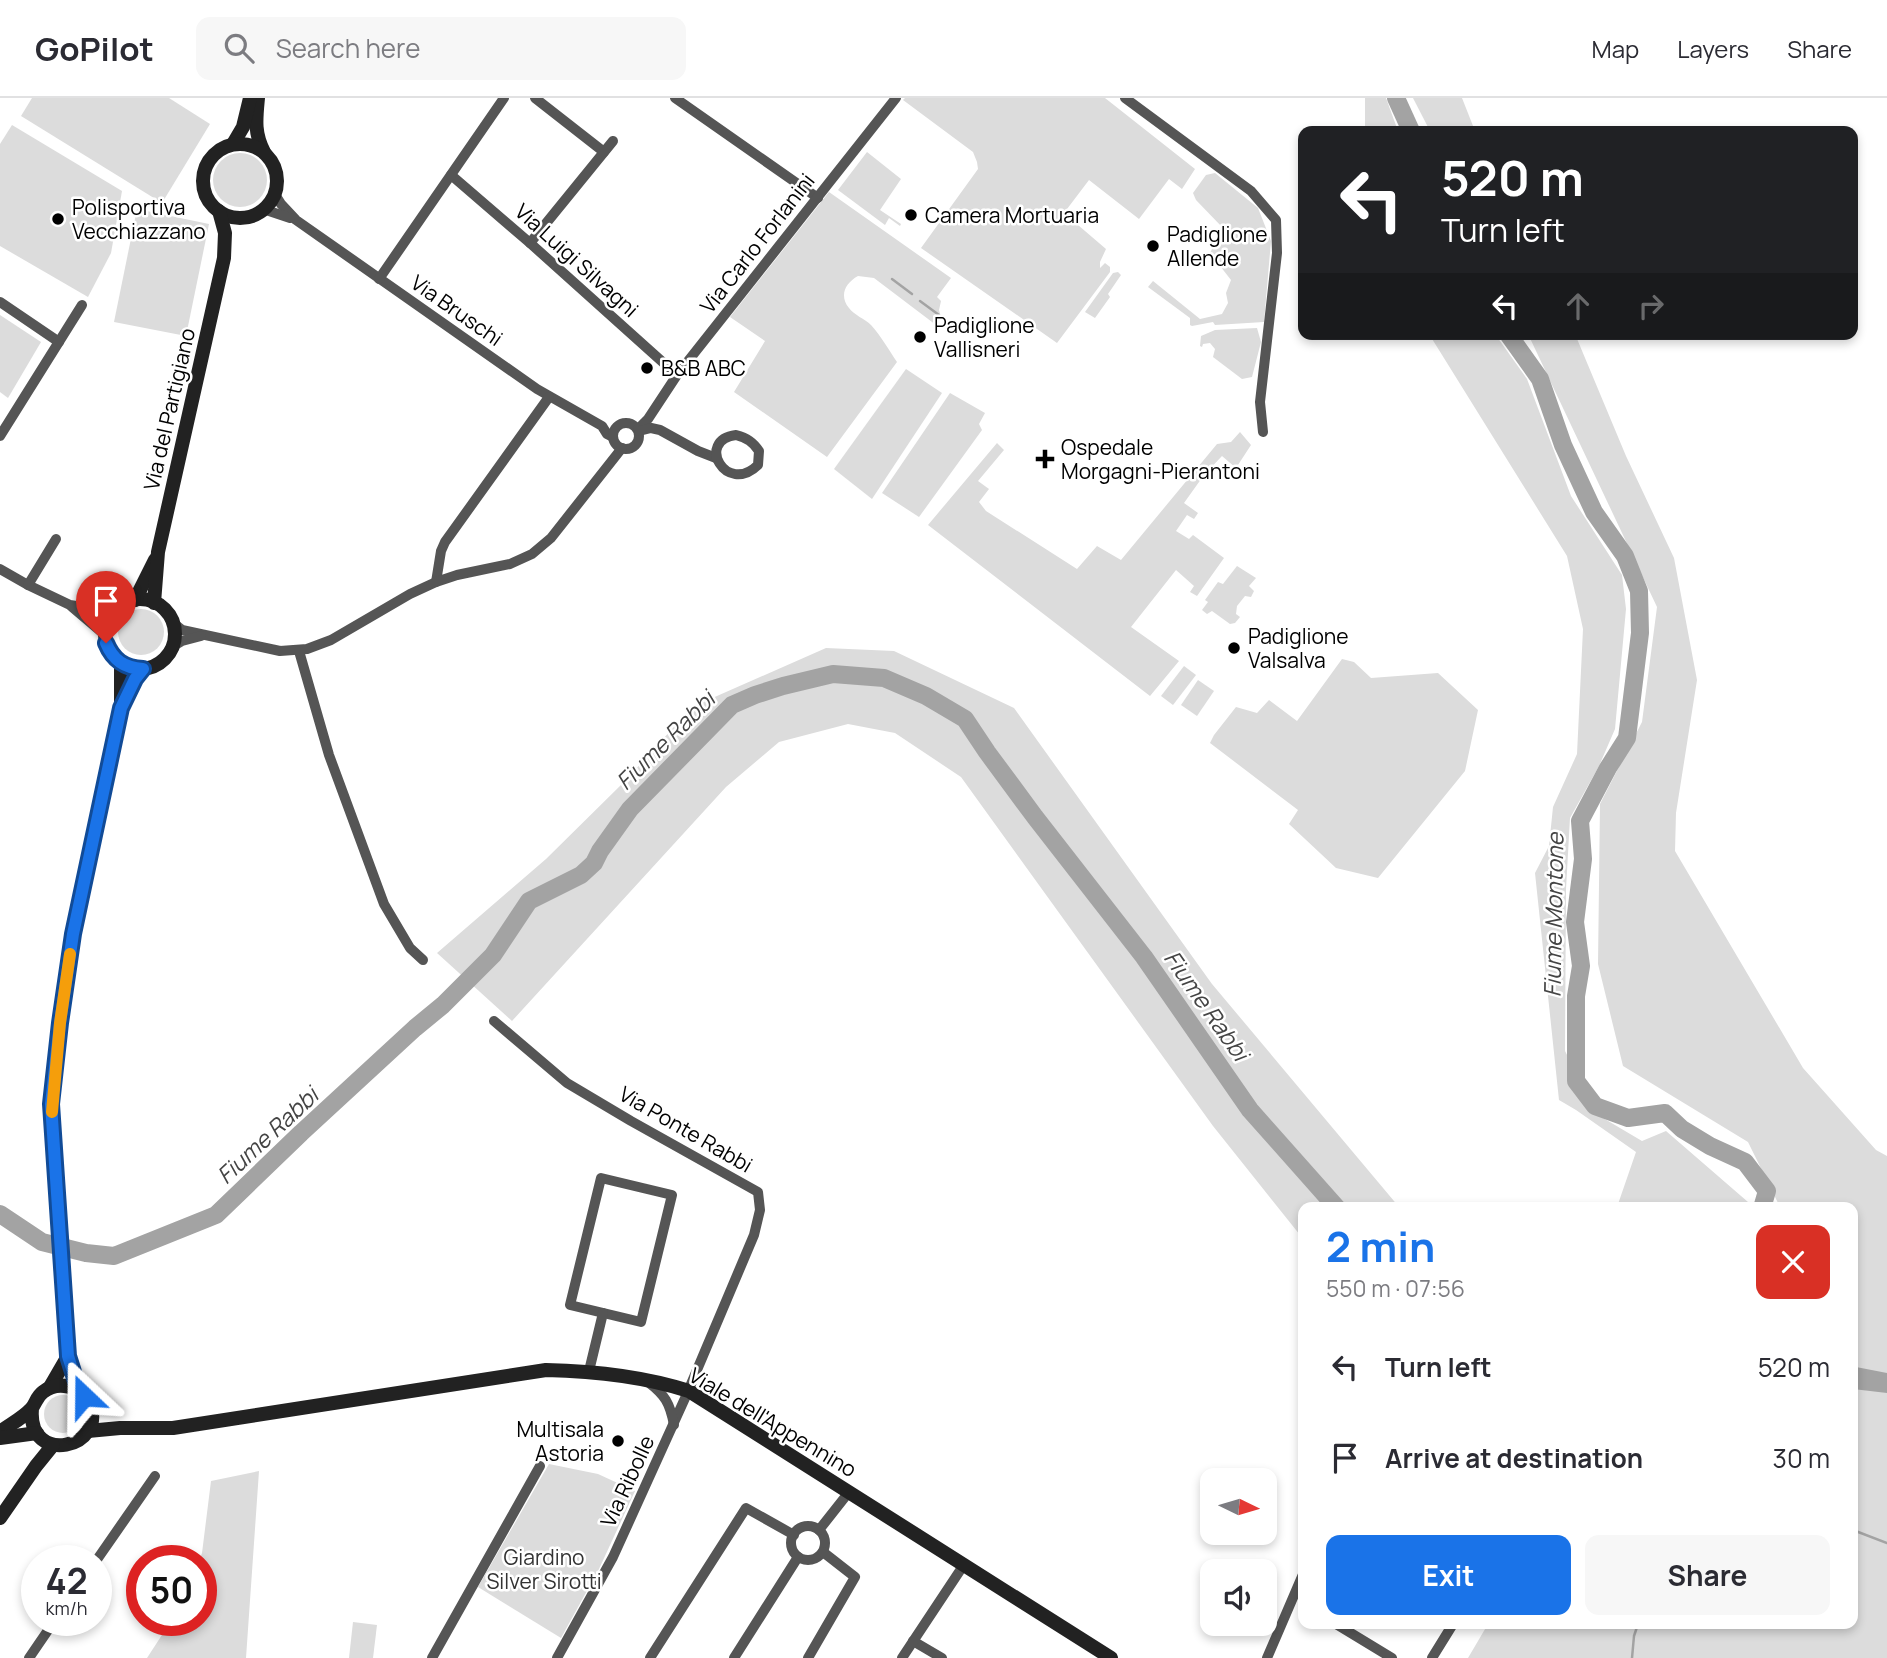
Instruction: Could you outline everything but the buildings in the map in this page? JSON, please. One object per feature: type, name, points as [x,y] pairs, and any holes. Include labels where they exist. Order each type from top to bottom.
[{"type":"main road","points":[[233,144],[243,127],[250,98]]},
{"type":"main road","points":[[258,98],[257,136],[275,172],[274,193],[263,209],[255,215],[245,217],[236,218],[219,211],[211,204],[205,194],[203,173],[214,154],[233,144],[245,144],[256,147],[265,154]]},
{"type":"main road","name":"Via del Partigiano","points":[[219,211],[225,233],[221,274]]},
{"type":"main road","name":"Via del Partigiano","points":[[155,603],[158,552],[221,274],[236,230],[245,217]]},
{"type":"main road","name":"Via del Partigiano","points":[[135,600],[158,552]]},
{"type":"main road","points":[[135,600],[155,603],[162,607],[172,622],[173,647],[161,662],[152,667],[132,668],[121,664],[109,651],[105,635],[113,612],[119,606],[135,600]]},
{"type":"main road","points":[[79,1391],[68,1356],[51,1104],[73,934],[121,708],[121,664]]},
{"type":"main road","points":[[121,708],[143,669]]},
{"type":"main road","points":[[0,1517],[53,1445],[37,1433],[33,1426],[32,1409],[38,1396],[50,1387],[68,1356]]},
{"type":"main road","name":"Viale dell'Appennino","points":[[53,1445],[76,1442],[88,1431],[173,1428],[546,1370],[589,1371],[646,1380],[688,1391],[1111,1658]]},
{"type":"main road","points":[[50,1387],[70,1386],[89,1402],[92,1417],[88,1431]]},
{"type":"main road","points":[[0,1432],[32,1409]]},
{"type":"main road","points":[[91,1410],[120,1428]]},
{"type":"main road","points":[[0,1438],[37,1433]]},
{"type":"street","points":[[379,279],[504,98]]},
{"type":"street","points":[[535,98],[604,152]]},
{"type":"street","points":[[675,98],[818,198]]},
{"type":"street","name":"Via Carlo Forlanini","points":[[633,429],[648,419],[677,375],[896,98]]},
{"type":"street","points":[[1125,98],[1251,191],[1276,220],[1277,253],[1261,402],[1263,432]]},
{"type":"street","points":[[530,243],[613,141]]},
{"type":"street","name":"Via Luigi Silvagni","points":[[451,175],[677,375]]},
{"type":"street","name":"Via Bruschi","points":[[274,193],[296,220],[549,397],[601,426],[613,437],[615,444],[622,448]]},
{"type":"street","name":"Via Bruschi","points":[[263,209],[296,220]]},
{"type":"street","points":[[0,302],[59,342]]},
{"type":"street","points":[[0,436],[82,305]]},
{"type":"street","points":[[436,582],[441,551],[446,542],[549,397]]},
{"type":"street","points":[[601,426],[611,424],[664,433],[716,458]]},
{"type":"street","points":[[613,437],[614,430],[633,429]]},
{"type":"street","points":[[172,622],[182,630],[279,651],[299,651],[331,640],[436,582],[516,562],[541,547],[622,448],[632,448],[633,429]]},
{"type":"street","points":[[730,436],[743,437],[755,444],[760,458],[758,465],[749,472],[736,473],[721,468],[716,458],[718,445],[730,436]]},
{"type":"street","points":[[690,446],[718,445]]},
{"type":"street","points":[[28,585],[56,539]]},
{"type":"street","points":[[441,558],[457,575]]},
{"type":"street","points":[[0,569],[70,605],[105,635]]},
{"type":"street","points":[[70,605],[113,612]]},
{"type":"street","points":[[173,647],[182,641],[204,635]]},
{"type":"street","points":[[299,651],[329,755],[384,904],[410,948],[423,960]]},
{"type":"street","name":"Via Ponte Rabbi","points":[[494,1021],[567,1083],[758,1192],[760,1210],[754,1235],[688,1391]]},
{"type":"street","points":[[601,1178],[672,1195],[641,1322],[603,1313],[570,1305],[601,1178]]},
{"type":"street","points":[[589,1371],[603,1313]]},
{"type":"street","points":[[646,1380],[663,1394],[669,1403],[674,1425]]},
{"type":"street","name":"Via Ribolle","points":[[557,1658],[613,1557],[688,1391]]},
{"type":"street","points":[[432,1658],[540,1466]]},
{"type":"street","points":[[107,1545],[155,1476]]},
{"type":"street","points":[[819,1530],[849,1492]]},
{"type":"street","points":[[650,1658],[746,1508],[794,1535]]},
{"type":"street","points":[[802,1527],[819,1530],[825,1543],[823,1552],[809,1561],[798,1557],[791,1544],[794,1535],[802,1527]]},
{"type":"street","points":[[808,1658],[855,1577],[823,1552]]},
{"type":"street","points":[[734,1658],[798,1557]]},
{"type":"street","points":[[902,1658],[963,1566]]},
{"type":"street","points":[[1267,1658],[1298,1586]]},
{"type":"street","points":[[1293,1598],[1298,1601]]},
{"type":"street","points":[[1344,1629],[1392,1658]]},
{"type":"street","points":[[1432,1658],[1450,1629]]},
{"type":"street","points":[[29,1658],[44,1636]]},
{"type":"street","points":[[914,1641],[942,1658]]},
{"type":"green space","points":[[32,98],[169,98],[210,124],[162,203],[21,116]]},
{"type":"green space","points":[[1105,98],[1195,169],[1182,189],[1169,179],[1139,219],[1089,180],[1064,213],[1106,249],[1100,268],[1105,263],[1110,267],[1110,272],[1057,343],[921,248],[978,169],[973,152],[903,100]]},
{"type":"green space","points":[[1365,98],[1386,98],[1396,126],[1365,126]]},
{"type":"green space","points":[[1413,98],[1462,98],[1473,126],[1427,126]]},
{"type":"green space","name":"Polisportiva Vecchiazzano","points":[[12,125],[122,191],[111,253],[88,297],[0,246],[0,144]]},
{"type":"green space","points":[[867,152],[901,179],[880,210],[901,224],[900,226],[889,218],[885,225],[838,190]]},
{"type":"green space","points":[[240,153],[259,161],[267,180],[259,199],[240,207],[221,199],[213,180],[221,161]]},
{"type":"green space","points":[[1215,173],[1258,208],[1271,241],[1264,322],[1215,325],[1213,322],[1192,326],[1190,318],[1148,287],[1153,281],[1200,319],[1222,314],[1228,303],[1226,293],[1231,280],[1210,253],[1223,228],[1196,200],[1193,193],[1206,175]]},
{"type":"green space","points":[[829,192],[951,278],[937,297],[941,301],[941,317],[936,325],[874,278],[858,276],[847,286],[844,299],[849,308],[871,325],[897,362],[827,457],[734,392],[765,341],[730,317]]},
{"type":"green space","points":[[137,209],[209,224],[186,336],[114,322]]},
{"type":"green space","points":[[1118,272],[1121,275],[1108,294],[1110,297],[1095,318],[1085,312],[1113,273]]},
{"type":"green space","points":[[0,315],[41,342],[8,398],[0,392]]},
{"type":"green space","points":[[1257,328],[1261,342],[1252,377],[1242,379],[1213,357],[1215,349],[1210,343],[1200,346],[1201,336],[1215,330]]},
{"type":"green space","points":[[1433,340],[1499,340],[1527,379],[1571,496],[1622,575],[1626,609],[1615,729],[1599,766],[1570,818],[1566,889],[1565,1051],[1598,1115],[1642,1141],[1666,1131],[1748,1202],[1619,1202],[1636,1152],[1559,1100],[1535,873],[1549,846],[1553,807],[1577,754],[1583,629],[1567,556]]},
{"type":"green space","points":[[1531,340],[1578,340],[1626,456],[1674,558],[1697,680],[1676,813],[1675,851],[1803,1068],[1876,1150],[1887,1156],[1887,1658],[1468,1658],[1485,1629],[1858,1629],[1858,1202],[1778,1202],[1748,1142],[1623,1066],[1598,964],[1600,804],[1642,722],[1657,607]]},
{"type":"green space","points":[[906,369],[942,393],[872,499],[834,469]]},
{"type":"green space","points":[[950,393],[985,413],[979,424],[982,430],[919,517],[882,493]]},
{"type":"green space","points":[[1240,432],[1251,445],[1236,468],[1222,456],[1204,475],[1184,503],[1198,513],[1194,519],[1187,515],[1176,531],[1189,539],[1193,535],[1224,558],[1197,596],[1190,592],[1194,586],[1176,570],[1131,627],[1179,661],[1150,696],[928,525],[997,443],[1004,450],[978,481],[989,489],[979,502],[986,511],[1077,569],[1097,546],[1121,560],[1217,444],[1231,442]]},
{"type":"green space","points":[[1237,566],[1256,578],[1249,586],[1254,591],[1251,597],[1245,596],[1237,606],[1236,614],[1240,617],[1230,624],[1212,611],[1207,614],[1202,610],[1208,602],[1205,600],[1218,582],[1223,584]]},
{"type":"green space","points":[[141,609],[157,616],[164,632],[157,648],[141,655],[125,648],[118,632],[125,616]]},
{"type":"green space","points":[[826,648],[894,651],[1014,708],[1212,984],[1395,1202],[1298,1202],[1298,1232],[1213,1126],[961,777],[895,733],[848,724],[779,742],[726,787],[512,1021],[437,953],[546,859],[624,782],[692,707]]},
{"type":"green space","points":[[1342,659],[1354,662],[1371,678],[1438,673],[1478,710],[1465,771],[1378,878],[1336,868],[1289,824],[1298,810],[1210,743],[1236,707],[1257,713],[1269,700],[1297,721]]},
{"type":"green space","points":[[1184,666],[1196,675],[1173,705],[1161,696]]},
{"type":"green space","points":[[1198,680],[1214,691],[1197,716],[1181,705]]},
{"type":"green space","points":[[63,1395],[77,1400],[82,1414],[77,1428],[63,1433],[49,1428],[44,1414],[49,1400]]},
{"type":"green space","name":"Giardino Silver Sirotti","points":[[549,1464],[598,1474],[635,1491],[599,1569],[561,1638],[478,1587]]},
{"type":"green space","points":[[259,1471],[246,1658],[147,1658],[161,1636],[217,1636],[217,1545],[203,1545],[211,1481]]},
{"type":"green space","points":[[353,1622],[377,1625],[373,1658],[349,1658]]},
{"type":"shaded area","points":[[1858,1367],[1887,1373],[1887,1393],[1858,1390]]},
{"type":"waterway","name":"Fiume Montone","points":[[1396,98],[1409,126]]},
{"type":"waterway","points":[[892,279],[912,294]]},
{"type":"waterway","points":[[920,301],[939,315]]},
{"type":"waterway","name":"Fiume Montone","points":[[1512,340],[1540,379],[1563,445],[1594,512],[1625,556],[1639,591],[1640,633],[1627,738],[1580,821],[1583,859],[1575,922],[1581,966],[1576,996],[1576,1081],[1595,1106],[1628,1118],[1665,1113],[1682,1129],[1745,1162],[1767,1191],[1764,1202]]},
{"type":"waterway","name":"Fiume Rabbi","points":[[0,1214],[42,1242],[86,1253],[114,1256],[216,1215],[301,1133],[443,1005],[493,955],[529,901],[581,875],[594,863],[630,809],[732,705],[783,686],[833,674],[884,678],[926,696],[965,719],[1035,817],[1144,957],[1250,1110],[1332,1202]]},
{"type":"waterway","points":[[1858,1532],[1887,1543]]},
{"type":"waterway","points":[[1632,1658],[1636,1629]]},
{"type":"slow traffic","points":[[52,1112],[60,1023],[70,954]]},
{"type":"place","name":"Camera Mortuaria","points":[[911,215]]},
{"type":"place","name":"Polisportiva Vecchiazzano","points":[[58,219]]},
{"type":"place","name":"Padiglione Allende","points":[[1153,246]]},
{"type":"place","name":"Padiglione Vallisneri","points":[[920,337]]},
{"type":"place","name":"B&B ABC","points":[[647,368]]},
{"type":"place","name":"Ospedale Morgagni-Pierantoni","points":[[1045,459]]},
{"type":"place","name":"Padiglione Valsalva","points":[[1234,648]]},
{"type":"place","name":"Multisala Astoria","points":[[618,1441]]},
{"type":"route","points":[[84,1396],[79,1391],[68,1356],[51,1104],[73,934],[121,708],[143,669],[121,664],[109,651],[106,643]]}]
